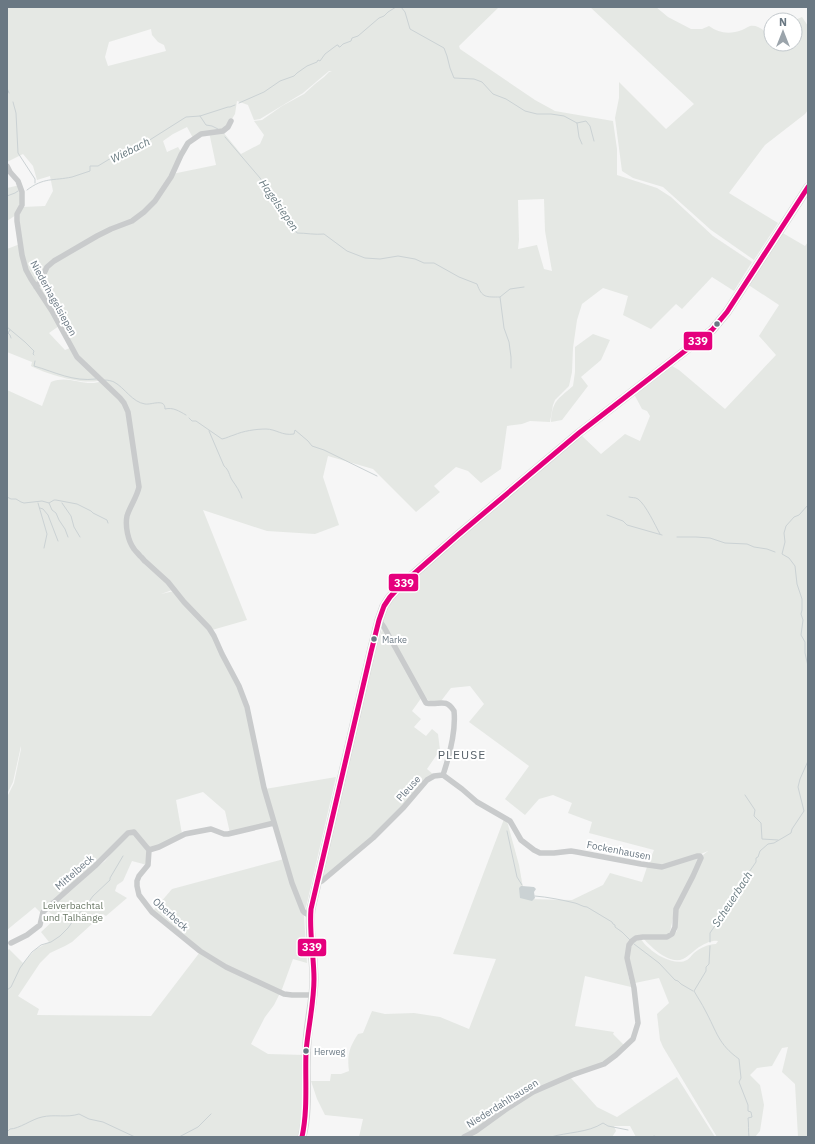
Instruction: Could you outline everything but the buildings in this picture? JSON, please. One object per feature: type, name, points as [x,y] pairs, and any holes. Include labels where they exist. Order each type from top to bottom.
[{"type":"main road","points":[[302,1137],[307,1109],[307,1042],[314,977],[310,916],[364,682],[379,620],[384,606],[393,593],[458,535],[579,433],[712,330],[727,312],[808,187]]},
{"type":"street","points":[[36,287],[47,267],[54,261],[97,236],[132,221],[144,212],[155,201],[169,181],[180,155],[188,142],[205,132],[223,132],[228,128],[231,121]]},
{"type":"street","name":"Niederhagelsiepen","points":[[7,166],[22,189],[23,199],[22,205],[17,214],[17,221],[22,255],[26,270],[52,311],[77,357],[110,387],[124,403],[129,418],[139,487],[127,517],[128,535],[131,544],[135,551],[141,556],[142,560],[168,582],[184,602],[209,628],[239,686],[245,702],[262,783],[274,823],[296,894],[304,912],[310,916]]},
{"type":"street","points":[[379,620],[426,703],[432,704],[443,702],[454,711],[454,724],[450,752],[443,775]]},
{"type":"street","name":"Pleuse","points":[[317,883],[322,881],[373,838],[404,807],[427,780],[434,776],[443,775]]},
{"type":"street","name":"Fockenhausen","points":[[443,775],[477,802],[510,821],[521,840],[527,846],[540,852],[554,854],[571,851],[641,864],[662,866],[671,865],[700,856],[701,858],[699,864],[676,909],[675,927],[672,934],[667,937],[638,938]]},
{"type":"street","points":[[149,850],[159,848],[185,834],[211,829],[228,834],[274,823]]},
{"type":"street","name":"Mittelbeck","points":[[11,943],[27,935],[40,925],[43,912],[71,886],[96,866],[128,833],[134,832],[149,850]]},
{"type":"street","name":"Oberbeck","points":[[149,850],[148,865],[139,876],[137,886],[139,895],[152,912],[200,951],[226,967],[284,994],[313,995]]},
{"type":"street","name":"Niederdahlhausen","points":[[464,1137],[476,1131],[505,1110],[534,1092],[604,1064],[633,1039],[638,1023],[627,958],[628,948],[632,941],[638,938]]},
{"type":"green space","name":"Leiverbachtal und Talhänge","points":[[7,7],[499,7],[459,46],[460,49],[535,100],[555,111],[613,121],[617,149],[617,175],[657,188],[671,197],[713,236],[752,262],[734,291],[712,277],[682,309],[676,304],[651,329],[623,315],[628,296],[603,288],[582,304],[577,320],[573,348],[572,372],[569,386],[555,400],[550,422],[530,421],[522,424],[507,426],[501,469],[481,483],[468,471],[456,467],[434,486],[440,492],[416,512],[373,469],[328,456],[323,477],[339,525],[315,534],[267,531],[203,510],[247,620],[212,630],[175,589],[161,594],[174,591],[210,630],[235,680],[250,727],[264,793],[273,822],[230,833],[225,811],[203,792],[176,800],[182,834],[162,846],[149,850],[134,832],[136,837],[148,852],[147,865],[132,861],[123,881],[117,885],[115,891],[127,898],[106,916],[103,914],[72,942],[50,953],[40,963],[18,996],[39,1009],[37,1015],[151,1016],[200,952],[226,967],[280,993],[251,1044],[268,1054],[305,1055],[305,1116],[301,1137],[7,1137],[7,951],[9,949],[23,963],[36,949],[49,942],[41,932],[56,918],[47,909],[105,861],[116,847],[133,832],[128,833],[95,866],[70,886],[41,913],[35,907],[7,930],[7,797],[14,783],[21,746],[13,782],[7,794],[7,390],[42,406],[51,382],[64,379],[89,383],[102,381],[125,407],[129,418],[138,487],[127,513],[126,517],[127,526],[127,517],[140,485],[129,412],[118,393],[77,356],[53,311],[37,287],[47,267],[99,236],[97,235],[47,266],[36,286],[26,270],[24,263],[17,221],[18,215],[22,207],[45,206],[53,191],[50,176],[37,180],[33,166],[23,154],[7,162]],"holes":[[[151,29],[152,35],[158,42],[164,45],[166,51],[108,66],[105,57],[109,42]],[[329,71],[332,71],[304,94],[282,106],[262,120],[254,121],[264,135],[260,144],[241,154],[223,132],[214,132],[222,131],[227,127],[235,114],[237,101],[248,105],[254,120],[260,119],[303,93]],[[187,127],[193,138],[200,134],[209,132],[216,165],[172,174],[181,152],[178,147],[167,152],[163,141]],[[544,199],[545,231],[552,271],[544,269],[537,245],[518,249],[518,200]]]},
{"type":"green space","points":[[590,7],[656,7],[668,17],[691,29],[702,29],[709,26],[720,32],[728,33],[737,32],[750,26],[755,26],[763,30],[763,52],[803,52],[803,18],[808,26],[808,110],[805,114],[765,145],[729,193],[778,223],[754,260],[711,230],[663,187],[633,178],[622,171],[615,118],[619,98],[619,82],[666,129],[694,104]]},
{"type":"green space","points":[[20,185],[22,199],[16,215],[7,221],[7,188]]},
{"type":"green space","points":[[781,232],[805,246],[808,242],[808,1137],[798,1137],[795,1084],[782,1072],[788,1047],[782,1048],[772,1066],[757,1068],[750,1075],[760,1085],[764,1105],[760,1131],[755,1137],[717,1137],[660,1040],[657,1014],[669,1003],[659,978],[635,983],[629,966],[629,955],[630,949],[636,939],[641,939],[648,947],[662,957],[672,961],[683,962],[690,958],[699,949],[716,944],[718,941],[712,941],[699,947],[683,959],[672,960],[655,950],[646,942],[643,938],[644,936],[632,940],[627,946],[627,964],[631,987],[585,976],[575,1026],[614,1032],[613,1034],[625,1046],[616,1055],[603,1064],[533,1091],[504,1110],[485,1126],[464,1137],[359,1137],[363,1119],[325,1115],[317,1099],[311,1081],[330,1081],[331,1074],[341,1074],[349,1071],[348,1060],[351,1048],[358,1034],[363,1033],[372,1011],[385,1014],[414,1013],[440,1017],[469,1029],[496,959],[453,954],[504,819],[507,821],[519,865],[525,899],[572,900],[603,885],[610,873],[642,882],[647,867],[664,868],[701,856],[675,909],[670,932],[675,933],[677,931],[678,909],[701,863],[703,855],[708,851],[663,866],[648,865],[654,850],[589,833],[592,822],[568,813],[572,803],[553,795],[539,799],[525,815],[505,799],[529,766],[469,722],[484,704],[470,686],[451,688],[441,701],[430,701],[423,697],[382,620],[390,602],[402,589],[581,435],[601,454],[625,434],[640,441],[650,416],[647,411],[642,409],[634,394],[672,366],[679,370],[725,409],[776,355],[759,336],[779,305],[747,284]]},
{"type":"green space","points":[[20,244],[23,263],[59,326],[49,333],[65,350],[70,348],[101,380],[85,381],[56,376],[31,366],[32,362],[7,352],[7,249]]},
{"type":"green space","points":[[593,334],[610,340],[601,360],[581,377],[588,386],[562,420],[551,422],[554,405],[563,394],[573,386],[575,372],[575,347]]},
{"type":"green space","points":[[383,627],[422,697],[412,711],[421,719],[414,727],[426,736],[432,729],[438,734],[440,750],[427,769],[434,775],[386,824],[321,880],[361,707]]},
{"type":"green space","points":[[336,777],[305,910],[297,894],[265,789]]},
{"type":"green space","points":[[284,859],[304,916],[307,963],[293,959],[281,992],[214,960],[153,911],[172,889]]},
{"type":"green space","points":[[570,1077],[597,1107],[617,1117],[677,1077],[715,1137],[636,1137],[630,1126],[614,1126],[616,1131],[612,1137],[467,1137],[534,1092]]},
{"type":"shaded area","points":[[521,886],[534,887],[536,889],[534,892],[535,898],[532,901],[520,898],[519,888]]},
{"type":"waterway","name":"Wiebach","points":[[239,103],[264,92],[280,81],[294,76],[318,60],[320,61],[325,54],[337,45],[340,47],[351,41],[352,38],[358,36],[379,18],[396,7]]},
{"type":"waterway","points":[[401,7],[405,12],[410,29],[444,48],[454,78],[474,79],[482,82],[493,94],[506,99],[525,111],[537,114],[564,116],[577,123],[579,137],[582,144]]},
{"type":"waterway","points":[[7,88],[9,93]]},
{"type":"waterway","points":[[13,102],[16,113],[18,153],[35,179],[35,183]]},
{"type":"waterway","name":"Wiebach","points":[[27,190],[44,181],[72,177],[90,171],[90,166],[98,166],[121,152],[137,148],[186,117],[200,116],[235,105]]},
{"type":"waterway","name":"Hagelsiepen","points":[[200,116],[206,125],[218,129]]},
{"type":"waterway","points":[[577,123],[586,121],[590,126],[594,141]]},
{"type":"waterway","name":"Hagelsiepen","points":[[225,137],[260,178],[279,204],[297,233],[324,234],[347,251],[365,258],[380,259],[398,256],[415,259],[424,263],[434,263],[459,277],[477,284],[485,296],[500,297],[504,328],[509,342],[511,368]]},
{"type":"waterway","name":"Wiebach","points":[[7,196],[18,191]]},
{"type":"waterway","points":[[500,297],[510,289],[524,287]]},
{"type":"waterway","points":[[7,327],[34,351],[34,355]]},
{"type":"waterway","points":[[10,330],[8,333],[11,338]]},
{"type":"waterway","points":[[35,361],[34,366],[64,376],[88,380],[96,379]]},
{"type":"waterway","points":[[105,380],[114,382],[140,403],[161,403],[165,409],[173,409],[186,415]]},
{"type":"waterway","points":[[189,418],[192,421],[196,421],[222,439],[241,432],[262,429],[270,429],[290,434],[294,434],[295,430],[312,446],[324,450],[377,476]]},
{"type":"waterway","points":[[209,431],[224,466],[242,498]]},
{"type":"waterway","points":[[7,497],[24,503],[42,501],[49,503],[56,500],[77,504],[107,520],[108,523]]},
{"type":"waterway","points":[[629,497],[637,498],[641,502],[660,534]]},
{"type":"waterway","points":[[38,503],[47,534],[44,548]]},
{"type":"waterway","points":[[49,503],[65,529],[68,537]]},
{"type":"waterway","points":[[62,503],[71,516],[74,527],[80,537]]},
{"type":"waterway","name":"Scheuerbach","points":[[808,505],[786,526],[784,533],[785,542],[782,554],[789,558],[795,566],[797,584],[802,599],[801,614],[803,620],[801,635],[805,642],[805,653],[808,666]]},
{"type":"waterway","points":[[40,508],[43,509],[48,515],[58,541]]},
{"type":"waterway","points":[[607,515],[623,521],[627,525],[662,535]]},
{"type":"waterway","points":[[677,537],[710,538],[725,543],[747,544],[775,552]]},
{"type":"waterway","name":"Scheuerbach","points":[[710,942],[710,933],[720,918],[720,914],[724,913],[727,905],[732,899],[734,892],[740,886],[741,882],[744,884],[747,875],[756,862],[756,858],[758,857],[760,851],[768,844],[774,843],[791,833],[804,811],[798,787],[808,761]]},
{"type":"waterway","points":[[745,795],[755,810],[754,816],[761,823],[762,839],[778,840]]},
{"type":"waterway","points":[[507,831],[517,877],[522,885]]},
{"type":"waterway","points":[[7,990],[11,987],[20,968],[32,952],[41,945],[51,942],[68,928],[93,896],[110,880],[123,856]]},
{"type":"waterway","points":[[535,896],[575,903],[587,907],[612,922],[615,927],[630,940]]},
{"type":"waterway","points":[[634,944],[659,963],[675,980],[693,991]]},
{"type":"waterway","name":"Scheuerbach","points":[[710,946],[709,964],[694,991],[722,1043],[739,1059],[741,1078],[739,1082],[748,1105],[748,1111],[751,1112],[752,1117],[748,1118],[749,1137]]},
{"type":"waterway","points":[[7,1132],[10,1129],[14,1129],[42,1117],[70,1116],[79,1114],[89,1119],[103,1122],[135,1137]]},
{"type":"waterway","points":[[179,1137],[198,1127],[211,1114]]},
{"type":"waterway","points":[[551,1137],[584,1131],[603,1123],[608,1126],[628,1130]]},
{"type":"transit line","name":"339","points":[[302,1137],[306,1105],[306,1052],[314,988],[311,909],[371,652],[384,606],[400,586],[579,433],[712,330],[727,312],[808,187]]},
{"type":"place","name":"Marke","points":[[374,639]]},
{"type":"place","name":"Herweg","points":[[306,1051]]},
{"type":"district","name":"PLEUSE","points":[[462,755]]}]
